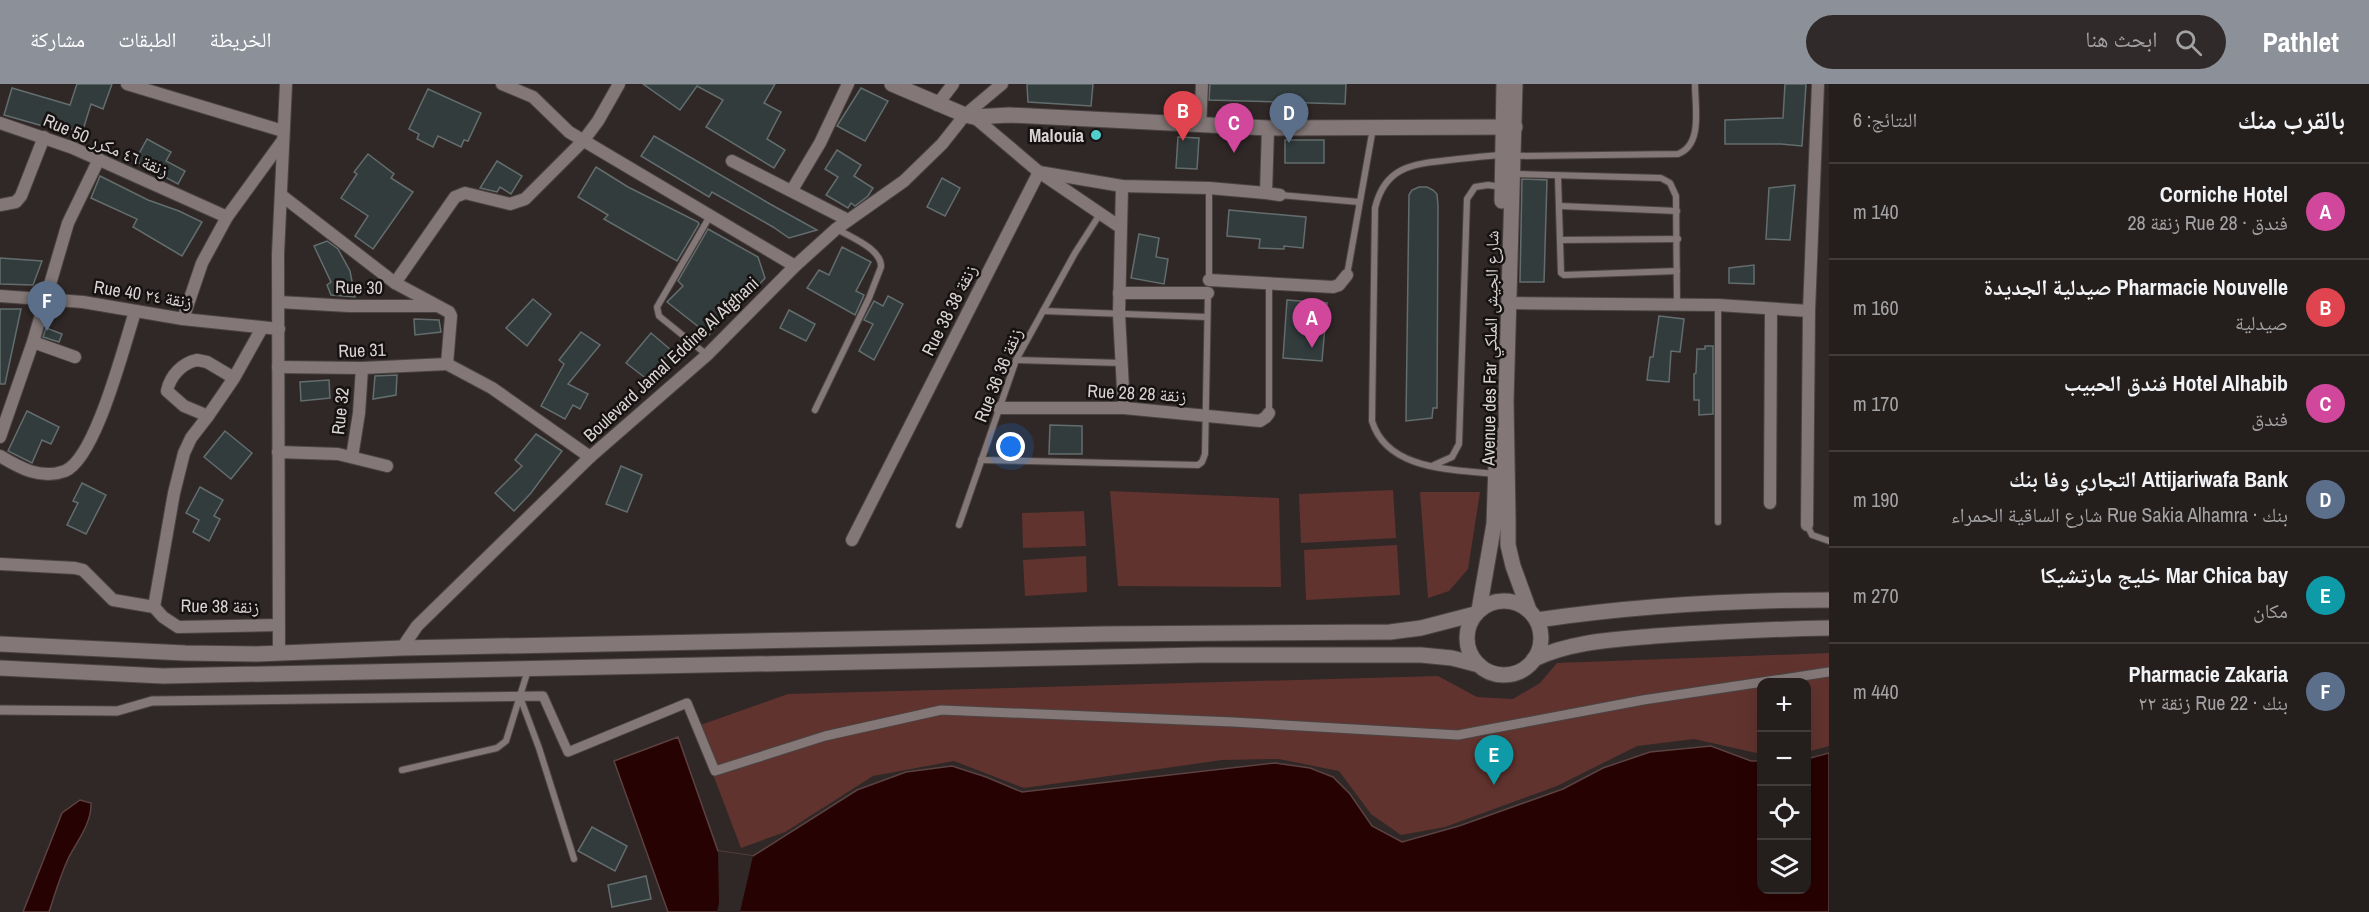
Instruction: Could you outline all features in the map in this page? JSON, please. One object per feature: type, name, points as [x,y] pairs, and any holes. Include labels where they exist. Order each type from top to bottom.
[{"type":"main road","points":[[892,84],[937,105],[969,116],[1268,128],[1509,127]]},
{"type":"main road","name":"Avenue des Far شارع الجيش الملكي","points":[[1477,612],[1492,546],[1496,474],[1503,187],[1509,155],[1509,127],[1504,84]]},
{"type":"main road","name":"Avenue des Far شارع الجيش الملكي","points":[[1509,127],[1515,84]]},
{"type":"main road","name":"Avenue des Far شارع الجيش الملكي","points":[[1509,155],[1514,174],[1506,401],[1508,545],[1513,566],[1533,615]]},
{"type":"main road","points":[[1533,615],[1784,600],[1829,600]]},
{"type":"main road","points":[[0,644],[184,653],[279,653],[402,648],[1105,634],[1390,632],[1421,628],[1477,612],[1488,604],[1498,601],[1520,604],[1533,615],[1541,633],[1540,646],[1534,659],[1526,668],[1514,674],[1502,675],[1489,672],[1479,665],[1470,654],[1466,641],[1468,627],[1477,612]]},
{"type":"main road","points":[[1534,659],[1556,649],[1578,643],[1686,634],[1829,628]]},
{"type":"main road","points":[[0,668],[163,676],[1202,654],[1422,655],[1452,658],[1479,665]]},
{"type":"street","points":[[279,653],[280,195],[286,84]]},
{"type":"street","points":[[502,84],[534,98],[559,124],[583,141],[795,266]]},
{"type":"street","points":[[395,283],[455,196],[465,193],[510,204],[519,202],[583,141],[598,121],[619,84]]},
{"type":"street","points":[[792,190],[820,143],[848,84]]},
{"type":"street","points":[[937,105],[953,84]]},
{"type":"street","name":"Boulevard Jamal Eddine Al Afghani","points":[[402,648],[417,626],[590,457],[707,354],[795,266],[836,229],[904,181],[1002,84]]},
{"type":"street","points":[[1200,126],[1202,84]]},
{"type":"street","points":[[1807,525],[1809,311],[1818,84]]},
{"type":"street","points":[[132,86],[283,135]]},
{"type":"street","points":[[969,116],[1039,172],[1120,227]]},
{"type":"street","name":"Rue 50 زنقة ٤٦ مكرر","points":[[0,123],[44,136],[227,217]]},
{"type":"street","points":[[1266,193],[1268,128]]},
{"type":"street","points":[[183,319],[202,263],[227,217],[283,135]]},
{"type":"street","points":[[0,205],[16,202],[21,196],[44,136]]},
{"type":"street","points":[[1,428],[33,342],[68,223],[99,159]]},
{"type":"street","points":[[732,161],[848,220]]},
{"type":"street","points":[[1039,172],[1122,186],[1209,188],[1280,195]]},
{"type":"street","name":"Rue 38 زنقة 38","points":[[852,540],[1039,172]]},
{"type":"street","points":[[1122,186],[1119,314],[1124,408]]},
{"type":"street","points":[[280,195],[395,283],[448,311],[451,316],[447,363],[492,388],[590,457]]},
{"type":"street","points":[[1119,293],[1269,284],[1333,286],[1339,285],[1347,275]]},
{"type":"street","name":"Rue 40 زنقة ٢٤","points":[[0,296],[83,302],[183,319],[279,329]]},
{"type":"street","name":"Rue 30","points":[[279,302],[349,306],[439,306]]},
{"type":"street","points":[[1508,303],[1718,305],[1809,311]]},
{"type":"street","points":[[1770,503],[1771,309]]},
{"type":"street","points":[[0,456],[23,470],[45,475],[67,471],[85,451],[97,428],[135,312]]},
{"type":"street","points":[[154,607],[174,493],[184,453],[191,438],[234,378],[262,328]]},
{"type":"street","points":[[33,342],[75,357]]},
{"type":"street","points":[[208,417],[169,395],[168,384],[184,365],[197,360],[207,362],[234,378]]},
{"type":"street","name":"Rue 31","points":[[278,367],[362,368],[447,363]]},
{"type":"street","name":"Rue 32","points":[[352,457],[359,412],[362,368]]},
{"type":"street","name":"Rue 28 زنقة 28","points":[[999,408],[1124,408],[1260,421],[1269,413]]},
{"type":"street","points":[[278,452],[338,454],[387,466]]},
{"type":"street","name":"Rue 38 زنقة","points":[[0,564],[75,567],[82,570],[113,600],[154,607],[163,617],[178,627],[279,625]]},
{"type":"street","points":[[0,710],[117,711],[152,701],[543,696],[568,752],[687,703],[715,771],[825,736],[941,710],[1233,722],[1458,735],[1643,700],[1829,672]]},
{"type":"lane","points":[[1496,474],[1430,466],[1399,454],[1387,446],[1375,432],[1372,421],[1377,198],[1387,181],[1402,169],[1413,164],[1509,155],[1678,154],[1687,151],[1694,138],[1695,84]]},
{"type":"lane","points":[[1347,275],[1373,127]]},
{"type":"lane","points":[[1514,174],[1558,177],[1661,178],[1673,187],[1678,239],[1677,305]]},
{"type":"lane","points":[[1558,177],[1560,271],[1564,275],[1677,272]]},
{"type":"lane","points":[[1430,466],[1452,458],[1459,444],[1467,199],[1475,188],[1488,185],[1503,187]]},
{"type":"lane","points":[[981,460],[1198,465],[1202,462],[1205,454],[1209,188]]},
{"type":"lane","points":[[1280,195],[1359,202]]},
{"type":"lane","points":[[1560,206],[1677,211]]},
{"type":"lane","name":"Rue 36 زنقة 36","points":[[959,525],[1016,360],[1100,214]]},
{"type":"lane","points":[[707,354],[659,316],[657,307],[710,216]]},
{"type":"lane","points":[[815,410],[869,298],[881,267],[876,253],[836,229]]},
{"type":"lane","points":[[1560,240],[1678,239]]},
{"type":"lane","points":[[1269,284],[1269,413]]},
{"type":"lane","points":[[1718,305],[1718,522]]},
{"type":"lane","points":[[1043,311],[1207,317]]},
{"type":"lane","points":[[1016,360],[1122,363]]},
{"type":"lane","points":[[1807,525],[1812,535],[1829,541]]},
{"type":"lane","points":[[402,770],[497,748],[506,741],[528,670]]},
{"type":"lane","points":[[520,696],[574,859]]},
{"type":"shaded area","points":[[1393,490],[1396,538],[1301,543],[1299,494]]},
{"type":"shaded area","points":[[1110,491],[1279,498],[1281,587],[1118,586]]},
{"type":"shaded area","points":[[1420,492],[1480,492],[1468,569],[1449,591],[1428,598]]},
{"type":"shaded area","points":[[1084,511],[1086,546],[1023,548],[1022,513]]},
{"type":"shaded area","points":[[1397,545],[1400,595],[1306,600],[1304,550]]},
{"type":"shaded area","points":[[1086,556],[1087,592],[1025,596],[1023,560]]},
{"type":"shaded area","points":[[1829,653],[1829,746],[1811,751],[1811,678],[1757,678],[1757,753],[1694,739],[1637,746],[1557,786],[1445,827],[1401,835],[1371,814],[1339,771],[1279,759],[1222,760],[1024,788],[954,761],[873,776],[785,832],[741,848],[695,727],[788,694],[1438,676],[1477,697],[1513,699],[1540,683],[1557,663]]},
{"type":"shaded area","points":[[678,737],[718,851],[753,856],[857,790],[906,772],[952,766],[1022,792],[1275,763],[1310,768],[1333,777],[1350,794],[1372,826],[1402,842],[1459,826],[1563,789],[1603,768],[1650,752],[1711,746],[1751,761],[1757,761],[1757,894],[1811,894],[1811,758],[1829,753],[1829,912],[668,912],[614,761]]},
{"type":"shaded area","points":[[80,800],[91,803],[89,818],[65,865],[49,912],[23,912],[62,813]]},
{"type":"pier","points":[[718,851],[753,856],[740,912],[717,912],[719,903]]},
{"type":"building","points":[[77,84],[112,84],[103,109],[91,104],[82,133],[45,119],[43,126],[4,115],[12,88],[70,105]]},
{"type":"building","points":[[643,84],[775,84],[764,103],[781,112],[767,139],[785,150],[774,168],[706,127],[723,100],[697,86],[680,110]]},
{"type":"building","points":[[1027,84],[1093,84],[1091,106],[1028,102]]},
{"type":"building","points":[[1210,84],[1346,84],[1345,104],[1209,100]]},
{"type":"building","points":[[1785,84],[1806,84],[1802,146],[1725,144],[1725,120],[1783,118]]},
{"type":"building","points":[[861,88],[888,101],[865,141],[837,126]]},
{"type":"building","points":[[428,89],[481,113],[468,141],[464,140],[461,147],[438,136],[433,147],[417,139],[419,134],[409,129]]},
{"type":"building","points":[[654,136],[817,230],[789,238],[712,192],[709,197],[641,156]]},
{"type":"building","points":[[1178,137],[1199,138],[1197,169],[1176,168]]},
{"type":"building","points":[[147,139],[171,152],[166,161],[185,171],[178,184],[135,161]]},
{"type":"building","points":[[1285,140],[1324,140],[1324,163],[1285,163]]},
{"type":"building","points":[[837,150],[861,165],[854,176],[873,188],[868,196],[855,206],[851,203],[848,208],[826,195],[838,177],[825,169]]},
{"type":"building","points":[[368,154],[394,174],[391,178],[413,192],[373,249],[355,236],[368,216],[341,198],[357,174],[354,172]]},
{"type":"building","points":[[497,161],[522,176],[511,194],[500,187],[497,192],[480,188]]},
{"type":"building","points":[[596,167],[628,187],[698,222],[699,224],[677,261],[604,219],[608,215],[578,197]]},
{"type":"building","points":[[100,176],[148,200],[202,222],[182,256],[133,227],[137,219],[91,198]]},
{"type":"building","points":[[942,178],[960,188],[945,216],[927,207]]},
{"type":"building","points":[[1522,179],[1547,180],[1544,282],[1520,282]]},
{"type":"building","points":[[1795,185],[1790,240],[1766,239],[1769,188]]},
{"type":"building","points":[[1427,187],[1437,194],[1438,206],[1437,408],[1433,408],[1432,418],[1406,421],[1409,195],[1412,190]]},
{"type":"building","points":[[1229,210],[1306,217],[1303,248],[1284,246],[1284,249],[1259,248],[1260,239],[1227,236]]},
{"type":"building","points":[[708,229],[758,257],[765,278],[745,300],[724,314],[709,335],[667,302],[683,286],[678,281]]},
{"type":"building","points":[[1139,234],[1159,238],[1156,257],[1168,259],[1164,284],[1131,278]]},
{"type":"building","points":[[327,241],[338,249],[350,271],[355,297],[331,295],[327,285],[331,282],[314,246]]},
{"type":"building","points":[[842,247],[871,262],[856,291],[864,295],[855,315],[807,288],[819,270],[829,275]]},
{"type":"building","points":[[0,258],[42,261],[33,285],[0,284]]},
{"type":"building","points":[[1754,265],[1754,284],[1729,283],[1729,268]]},
{"type":"building","points":[[888,296],[903,304],[874,360],[859,351],[873,324],[864,320],[874,301],[883,306]]},
{"type":"building","points":[[533,299],[551,314],[527,346],[506,328]]},
{"type":"building","points":[[1287,300],[1327,303],[1322,361],[1283,358]]},
{"type":"building","points":[[0,309],[21,309],[5,384],[0,384]]},
{"type":"building","points":[[789,310],[815,324],[806,341],[780,328]]},
{"type":"building","points":[[1659,316],[1684,319],[1680,352],[1671,351],[1669,382],[1647,380]]},
{"type":"building","points":[[414,319],[439,320],[441,332],[415,335]]},
{"type":"building","points":[[46,328],[62,334],[59,342],[43,337]]},
{"type":"building","points":[[581,332],[600,345],[568,384],[588,394],[580,409],[573,405],[565,419],[541,406],[564,364],[559,360]]},
{"type":"building","points":[[651,333],[671,350],[648,380],[626,363]]},
{"type":"building","points":[[1705,346],[1713,346],[1713,414],[1699,415],[1699,400],[1694,400],[1694,374],[1696,373],[1697,349],[1705,349]]},
{"type":"building","points":[[397,375],[396,395],[373,399],[375,376]]},
{"type":"building","points":[[329,380],[330,398],[301,401],[300,382]]},
{"type":"building","points":[[27,411],[59,427],[51,444],[42,440],[32,463],[8,451]]},
{"type":"building","points":[[1050,425],[1082,426],[1082,454],[1049,454]]},
{"type":"building","points":[[225,431],[252,453],[231,479],[204,457]]},
{"type":"building","points":[[536,434],[562,451],[531,493],[514,511],[495,493],[522,466],[515,460]]},
{"type":"building","points":[[621,466],[642,475],[627,512],[606,504]]},
{"type":"building","points":[[82,483],[106,495],[86,534],[67,525],[78,503],[73,501]]},
{"type":"building","points":[[200,487],[223,500],[214,516],[220,519],[209,541],[193,532],[199,520],[186,513]]},
{"type":"building","points":[[592,827],[627,846],[615,871],[578,851]]},
{"type":"building","points":[[646,876],[651,899],[612,907],[608,885]]},
{"type":"place","name":"Malouia","points":[[1096,135]]},
{"type":"place","name":"Pharmacie Nouvelle صيدلية الجديدة","points":[[1183,141]]},
{"type":"place","name":"Attijariwafa Bank التجاري وفا بنك","points":[[1289,143]]},
{"type":"place","name":"Hotel Alhabib فندق الحبيب","points":[[1234,153]]},
{"type":"place","name":"Pharmacie Zakaria","points":[[47,331]]},
{"type":"place","name":"Corniche Hotel","points":[[1312,348]]},
{"type":"place","name":"Mar Chica bay خليج مارتشيكا","points":[[1494,785]]}]
